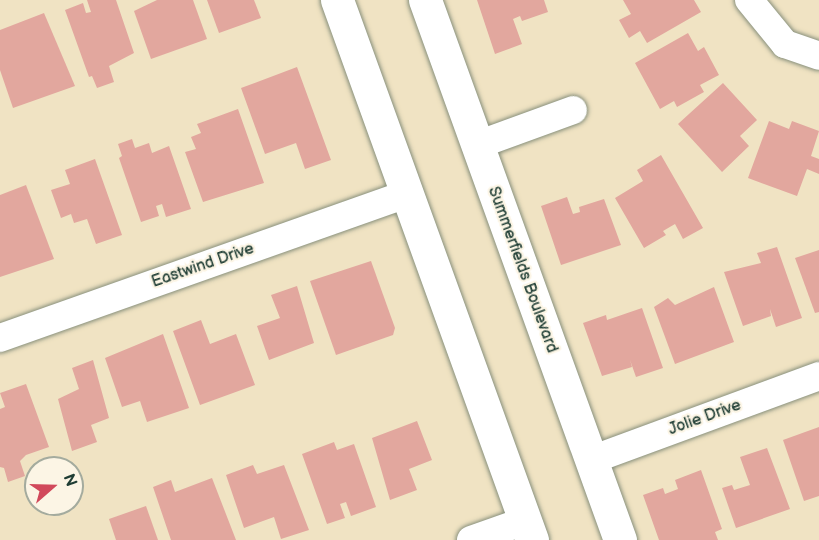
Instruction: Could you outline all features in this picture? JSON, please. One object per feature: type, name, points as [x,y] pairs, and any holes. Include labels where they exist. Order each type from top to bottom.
[{"type":"street","points":[[337,0],[528,530],[471,540]]},
{"type":"street","name":"Summerfields Boulevard","points":[[425,0],[620,540]]},
{"type":"street","points":[[749,0],[786,45],[819,56]]},
{"type":"street","points":[[477,145],[573,110]]},
{"type":"street","name":"Eastwind Drive","points":[[0,338],[407,194]]},
{"type":"street","name":"Jolie Drive","points":[[591,460],[819,376]]},
{"type":"building","points":[[87,0],[116,0],[134,53],[109,66],[114,82],[97,88],[92,76],[89,77],[65,10],[83,3],[86,13],[91,12]]},
{"type":"building","points":[[157,0],[193,0],[207,39],[151,59],[134,11]]},
{"type":"building","points":[[207,0],[254,0],[261,18],[219,33]]},
{"type":"building","points":[[477,0],[544,0],[548,12],[522,21],[520,16],[513,19],[522,44],[495,54]]},
{"type":"building","points":[[623,0],[694,0],[701,12],[647,43],[640,31],[629,38],[619,20],[631,14]]},
{"type":"building","points":[[44,13],[75,86],[13,108],[0,70],[0,30]]},
{"type":"building","points":[[688,33],[698,51],[704,47],[719,75],[700,85],[704,92],[677,107],[674,101],[660,109],[635,63]]},
{"type":"building","points":[[297,67],[331,160],[305,169],[296,143],[265,154],[241,88]]},
{"type":"building","points":[[723,83],[757,120],[740,136],[749,146],[722,172],[678,124]]},
{"type":"building","points":[[238,109],[264,183],[203,202],[185,152],[196,149],[191,137],[201,133],[197,124]]},
{"type":"building","points":[[769,121],[789,129],[792,121],[819,131],[811,156],[819,159],[819,174],[807,169],[797,196],[748,178]]},
{"type":"building","points":[[132,139],[135,148],[149,143],[152,153],[169,146],[191,209],[166,217],[162,204],[156,206],[159,216],[141,222],[119,158],[122,156],[118,144]]},
{"type":"building","points":[[661,155],[703,228],[683,239],[675,224],[663,231],[666,235],[644,248],[615,198],[643,181],[637,170]]},
{"type":"building","points":[[95,159],[122,235],[96,244],[87,219],[74,223],[71,214],[61,218],[51,190],[70,184],[65,170]]},
{"type":"building","points":[[26,185],[54,259],[0,277],[0,195]]},
{"type":"building","points":[[567,197],[573,214],[580,212],[579,207],[604,199],[621,245],[561,265],[541,206]]},
{"type":"building","points":[[777,247],[802,318],[776,327],[770,309],[771,316],[743,326],[724,272],[761,263],[757,253]]},
{"type":"building","points":[[819,250],[819,312],[815,313],[795,258]]},
{"type":"building","points":[[371,261],[395,328],[393,335],[336,355],[310,281]]},
{"type":"building","points":[[297,286],[314,343],[269,360],[257,326],[280,318],[271,295]]},
{"type":"building","points":[[714,287],[734,342],[675,364],[654,307],[668,298],[675,305]]},
{"type":"building","points":[[642,308],[663,368],[636,377],[630,360],[632,367],[602,376],[583,323],[606,315],[607,320]]},
{"type":"building","points":[[201,320],[210,344],[236,334],[255,385],[200,405],[173,331]]},
{"type":"building","points":[[163,334],[189,408],[147,422],[140,401],[122,407],[105,358]]},
{"type":"building","points":[[93,360],[109,418],[91,425],[97,442],[72,451],[58,399],[79,389],[72,368]]},
{"type":"building","points":[[26,384],[49,447],[24,456],[20,461],[24,476],[8,482],[4,468],[0,467],[0,409],[5,407],[0,393]]},
{"type":"building","points":[[417,421],[432,460],[409,469],[417,490],[390,500],[372,438]]},
{"type":"building","points":[[819,427],[819,496],[804,501],[783,440]]},
{"type":"building","points":[[334,442],[337,450],[354,444],[376,507],[351,516],[346,502],[340,504],[345,518],[327,524],[302,454]]},
{"type":"building","points":[[767,448],[790,509],[736,528],[722,488],[732,485],[734,490],[750,485],[740,457]]},
{"type":"building","points":[[253,465],[257,474],[284,465],[309,530],[281,539],[274,517],[244,528],[226,475]]},
{"type":"building","points":[[701,470],[722,529],[715,532],[718,540],[659,540],[643,495],[663,488],[665,494],[678,489],[675,480]]},
{"type":"building","points":[[212,478],[236,540],[171,540],[153,487],[171,480],[175,492]]},
{"type":"building","points":[[146,506],[158,540],[116,540],[109,519]]}]
